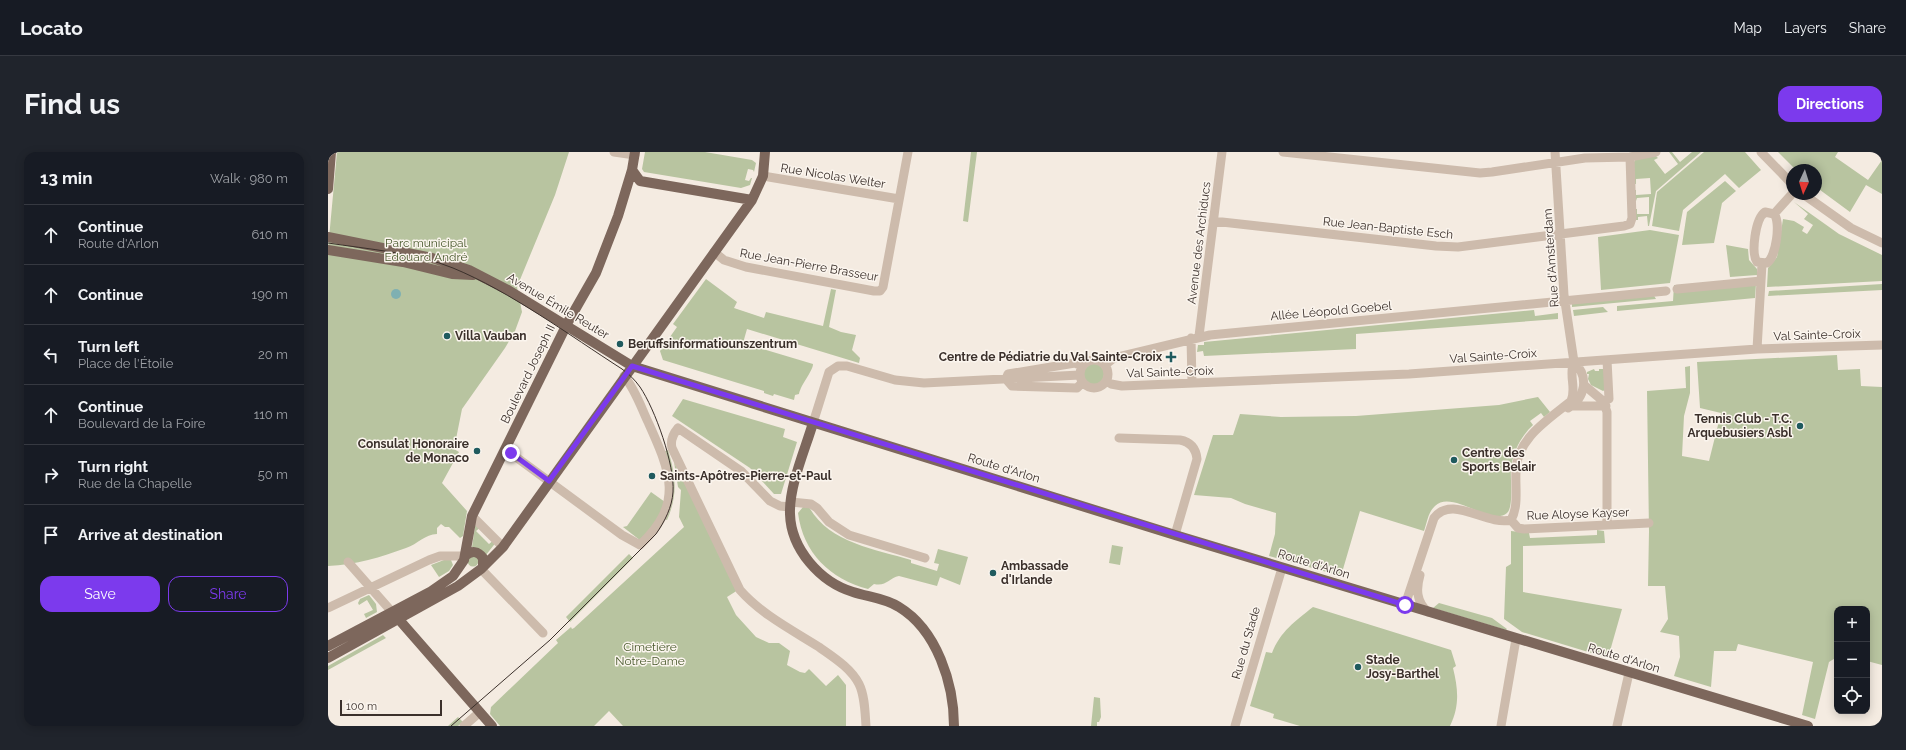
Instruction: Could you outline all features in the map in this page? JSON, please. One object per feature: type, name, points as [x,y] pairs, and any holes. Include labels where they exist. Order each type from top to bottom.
[{"type":"main road","points":[[328,189],[331,152]]},
{"type":"main road","points":[[756,152],[765,165]]},
{"type":"main road","points":[[328,646],[364,628],[396,616],[458,586],[481,569],[502,547],[552,484],[624,376],[752,200],[763,176],[765,152]]},
{"type":"main road","name":"Boulevard Joseph II","points":[[396,616],[446,583],[453,576],[464,558],[472,516],[566,326],[596,273],[613,230],[632,170],[635,154]]},
{"type":"main road","points":[[632,170],[640,181],[752,200]]},
{"type":"main road","name":"Avenue Émile Reuter","points":[[328,238],[432,258],[458,266],[482,277],[632,366]]},
{"type":"main road","name":"Avenue Émile Reuter","points":[[328,250],[408,264],[452,274],[482,277]]},
{"type":"main road","name":"Route d'Arlon","points":[[632,366],[1282,568],[1808,726]]},
{"type":"main road","points":[[813,423],[791,504],[791,522],[794,533],[804,555],[812,566],[832,582],[852,592],[890,602],[906,612],[918,623],[937,652],[948,682],[953,700],[954,726]]},
{"type":"main road","points":[[473,552],[477,552],[483,558],[481,569],[470,570],[467,567],[464,558],[473,552]]},
{"type":"main road","points":[[328,663],[396,616]]},
{"type":"main road","points":[[396,616],[492,726]]},
{"type":"main road","points":[[328,650],[364,628]]},
{"type":"main road","points":[[328,658],[366,638]]},
{"type":"street","points":[[614,152],[635,154]]},
{"type":"street","name":"Rue Jean-Pierre Brasseur","points":[[714,252],[724,260],[746,267],[880,291],[883,287],[908,152]]},
{"type":"street","name":"Avenue des Archiducs","points":[[1192,383],[1195,337],[1214,221],[1222,152]]},
{"type":"street","points":[[1283,152],[1468,172],[1492,172],[1585,158],[1630,157],[1656,152]]},
{"type":"street","name":"Rue d'Amsterdam","points":[[1555,152],[1565,300],[1574,362]]},
{"type":"street","points":[[1761,152],[1786,178]]},
{"type":"street","name":"Rue Jean-Baptiste Esch","points":[[1214,221],[1443,246],[1480,245],[1630,224],[1632,218],[1630,157]]},
{"type":"street","name":"Rue Nicolas Welter","points":[[763,176],[899,199]]},
{"type":"street","points":[[1774,214],[1787,200]]},
{"type":"street","points":[[1811,200],[1851,228],[1882,243]]},
{"type":"street","points":[[1762,264],[1757,262],[1754,253],[1758,220],[1764,212],[1774,214]]},
{"type":"street","points":[[1762,264],[1771,260],[1773,256],[1778,223],[1774,214]]},
{"type":"street","points":[[1757,349],[1762,264]]},
{"type":"street","points":[[1678,289],[1689,292],[1761,281]]},
{"type":"street","name":"Allée Léopold Goebel","points":[[1105,364],[1114,358],[1195,337],[1565,300],[1660,294]]},
{"type":"street","name":"Val Sainte-Croix","points":[[1105,364],[1108,373],[1107,381],[1117,386],[1409,374],[1757,349],[1882,345]]},
{"type":"street","points":[[1006,379],[1012,386],[1077,388],[1086,362],[1096,360],[1105,364]]},
{"type":"street","points":[[1607,360],[1607,525]]},
{"type":"street","points":[[1405,605],[1434,518],[1439,511],[1447,508],[1455,508],[1496,521],[1511,520],[1516,506],[1516,469],[1522,449],[1533,432],[1571,401],[1573,396],[1570,370],[1574,362],[1581,369],[1584,385],[1581,396],[1573,406],[1552,418]]},
{"type":"street","points":[[1006,379],[1008,374],[1075,363],[1081,375],[1092,388],[1098,388],[1107,381]]},
{"type":"street","points":[[813,423],[830,372],[838,366],[847,366],[895,380],[924,383],[1006,379]]},
{"type":"street","points":[[505,449],[622,535],[640,545],[656,528],[663,516],[669,496],[670,483],[667,469],[635,392],[624,376]]},
{"type":"street","points":[[1584,385],[1607,403]]},
{"type":"street","points":[[1573,406],[1607,403]]},
{"type":"street","points":[[866,726],[862,695],[859,684],[852,674],[836,659],[757,607],[740,590],[672,448],[672,438],[678,428],[742,471],[770,501],[780,506],[791,504],[811,504],[817,508],[829,522],[849,535],[924,558]]},
{"type":"street","points":[[1120,438],[1185,440],[1194,448],[1197,459],[1175,535]]},
{"type":"street","points":[[472,516],[502,547]]},
{"type":"street","name":"Rue Aloyse Kayser","points":[[1511,520],[1518,528],[1524,529],[1649,523]]},
{"type":"street","points":[[1426,544],[1418,583],[1418,596],[1423,607],[1430,613]]},
{"type":"street","points":[[328,608],[440,556],[464,558]]},
{"type":"street","points":[[348,562],[396,616]]},
{"type":"street","name":"Rue du Stade","points":[[1235,726],[1282,568]]},
{"type":"street","points":[[481,569],[542,632]]},
{"type":"street","points":[[1500,726],[1516,639]]},
{"type":"street","points":[[1617,726],[1629,673]]},
{"type":"street","points":[[464,726],[480,712]]},
{"type":"green space","name":"Parc municipal Edouard André","points":[[337,152],[569,152],[555,195],[517,287],[522,312],[515,331],[505,348],[462,409],[454,449],[459,452],[442,483],[467,511],[463,536],[460,538],[449,527],[445,527],[441,524],[437,528],[437,534],[425,537],[406,548],[368,560],[328,566],[328,249]]},
{"type":"green space","points":[[645,152],[705,152],[752,160],[756,163],[754,172],[753,170],[748,169],[745,180],[749,181],[752,178],[750,185],[741,188],[644,172],[642,169]]},
{"type":"green space","points":[[971,152],[977,152],[968,222],[963,221]]},
{"type":"green space","points":[[1669,152],[1672,152],[1680,162],[1692,152],[1701,152],[1656,191],[1648,226],[1647,216],[1638,217],[1638,220],[1635,220],[1635,209],[1637,209],[1637,214],[1649,214],[1649,197],[1637,198],[1636,201],[1634,201],[1634,190],[1636,190],[1636,195],[1651,194],[1650,178],[1636,179],[1636,184],[1634,184],[1634,162],[1635,160],[1655,155],[1658,158],[1654,160],[1665,174],[1678,164]]},
{"type":"green space","points":[[1704,152],[1745,152],[1761,170],[1739,188],[1725,174],[1683,210],[1679,231],[1652,226],[1657,192]]},
{"type":"green space","points":[[1778,152],[1838,152],[1835,157],[1868,180],[1882,160],[1882,194],[1866,185],[1850,212],[1822,191],[1822,164],[1790,164]]},
{"type":"green space","points":[[1725,181],[1736,191],[1722,203],[1714,243],[1682,245],[1687,212]]},
{"type":"green space","points":[[1794,202],[1839,234],[1882,255],[1882,281],[1767,287],[1768,268],[1777,257],[1783,219],[1794,221],[1804,227],[1802,231],[1807,234],[1813,225],[1804,219],[1808,214]]},
{"type":"green space","points":[[1650,230],[1679,235],[1670,283],[1601,290],[1598,237]]},
{"type":"green space","points":[[1726,245],[1748,249],[1749,260],[1757,269],[1757,275],[1730,277]]},
{"type":"green space","points":[[706,279],[737,302],[734,308],[764,318],[766,312],[823,326],[831,289],[836,290],[829,327],[841,332],[856,335],[852,350],[860,358],[859,363],[747,329],[743,343],[813,364],[799,394],[795,395],[794,400],[774,394],[773,396],[764,393],[764,391],[663,360],[660,351],[677,327],[673,324]]},
{"type":"green space","points":[[1756,284],[1755,298],[1617,311],[1617,306],[1673,301],[1674,285]]},
{"type":"green space","points":[[1882,284],[1882,290],[1768,296],[1769,291]]},
{"type":"green space","points":[[1653,294],[1656,299],[1572,307],[1572,302]]},
{"type":"green space","points":[[1603,307],[1608,312],[1574,316],[1573,310]]},
{"type":"green space","points":[[1534,310],[1535,316],[1558,313],[1558,319],[1356,334],[1356,349],[1204,356],[1203,351],[1197,352],[1198,345],[1204,345],[1204,342]]},
{"type":"green space","points":[[1837,355],[1838,370],[1860,369],[1861,386],[1882,387],[1882,665],[1870,662],[1870,606],[1834,606],[1834,659],[1829,662],[1815,719],[1802,715],[1813,662],[1738,644],[1736,651],[1714,651],[1711,687],[1674,676],[1680,657],[1679,636],[1660,632],[1668,619],[1665,586],[1648,586],[1649,531],[1647,391],[1686,388],[1685,367],[1690,366],[1690,393],[1684,416],[1682,456],[1709,461],[1721,413],[1700,408],[1697,362]]},
{"type":"green space","points":[[1093,363],[1101,366],[1104,374],[1101,382],[1093,385],[1085,382],[1082,374],[1085,366]]},
{"type":"green space","points":[[1594,369],[1595,371],[1599,371],[1599,369],[1604,369],[1605,390],[1603,391],[1591,385],[1588,379],[1589,374],[1587,374],[1587,372]]},
{"type":"green space","points":[[1538,397],[1550,412],[1544,417],[1541,413],[1530,421],[1533,425],[1521,439],[1516,450],[1511,468],[1510,505],[1507,513],[1500,516],[1491,515],[1461,504],[1442,502],[1435,506],[1431,511],[1424,531],[1360,511],[1341,576],[1269,556],[1275,534],[1276,513],[1245,504],[1231,498],[1194,495],[1213,435],[1233,435],[1240,414],[1281,417],[1356,416],[1499,405]]},
{"type":"green space","points":[[683,399],[785,429],[783,437],[797,442],[781,494],[774,494],[750,468],[672,416]]},
{"type":"green space","points":[[668,450],[673,468],[675,485],[671,511],[667,520],[664,519],[668,510],[663,452]]},
{"type":"green space","name":"Cimetière Notre-Dame","points":[[674,462],[738,590],[727,597],[736,615],[756,637],[769,643],[779,643],[790,651],[787,665],[805,673],[809,669],[826,686],[838,675],[846,685],[846,726],[623,726],[609,711],[594,726],[500,726],[490,714],[491,707],[558,643],[556,640],[571,627],[572,629],[574,628],[684,527],[679,517],[681,490],[678,487]]},
{"type":"green space","points":[[651,492],[665,502],[662,514],[641,541],[623,527],[627,526]]},
{"type":"green space","points":[[803,507],[809,507],[828,529],[841,537],[868,548],[911,560],[911,563],[937,571],[939,564],[934,563],[938,549],[968,557],[960,585],[940,577],[937,586],[899,576],[882,584],[874,584],[868,589],[854,585],[830,571],[812,552],[801,527],[798,513]]},
{"type":"green space","points":[[476,520],[482,526],[476,531],[489,544],[495,539],[497,541],[486,555],[477,548],[472,547]]},
{"type":"green space","points":[[1597,530],[1604,531],[1605,543],[1523,546],[1523,592],[1622,609],[1608,658],[1522,632],[1504,619],[1506,567],[1511,564],[1511,531],[1529,533],[1530,538],[1597,535]]},
{"type":"green space","points":[[1112,545],[1123,547],[1120,565],[1109,563]]},
{"type":"green space","points":[[629,554],[633,558],[570,622],[566,617]]},
{"type":"green space","points":[[471,556],[475,556],[477,557],[477,565],[471,566],[468,563],[468,559]]},
{"type":"green space","points":[[444,560],[451,560],[453,565],[449,571],[439,577],[431,565]]},
{"type":"green space","points":[[369,595],[376,604],[377,612],[366,618],[364,614],[373,610],[367,600],[359,605],[358,603],[360,599]]},
{"type":"green space","points":[[1439,603],[1492,618],[1507,629],[1506,630],[1433,608]]},
{"type":"green space","name":"Stade Josy-Barthel","points":[[1313,607],[1451,650],[1456,666],[1453,668],[1456,683],[1457,704],[1450,726],[1300,726],[1273,718],[1274,714],[1250,706],[1266,652],[1272,653],[1279,639],[1284,633],[1294,622]]},
{"type":"green space","points":[[383,635],[386,638],[328,670],[328,666]]},
{"type":"green space","points":[[1094,697],[1100,698],[1101,717],[1099,722],[1097,722],[1097,726],[1091,726]]},
{"type":"green space","points":[[458,717],[463,722],[458,726],[448,726]]},
{"type":"water","points":[[394,289],[398,289],[400,290],[400,298],[394,299],[391,296],[391,292]]},
{"type":"tram line","points":[[328,243],[408,255],[453,268],[475,278],[518,302],[622,369],[634,380],[646,397],[658,423],[671,467],[673,481],[671,503],[668,514],[656,534],[550,640],[451,726]]},
{"type":"place","name":"Villa Vauban","points":[[447,336]]},
{"type":"place","name":"Beruffsinformatiounszentrum","points":[[620,344]]},
{"type":"place","name":"Centre de Pédiatrie du Val Sainte-Croix","points":[[1171,357]]},
{"type":"place","name":"Tennis Club - T.C. Arquebusiers Asbl","points":[[1800,426]]},
{"type":"place","name":"Consulat Honoraire de Monaco","points":[[477,451]]},
{"type":"place","name":"Centre des Sports Belair","points":[[1454,460]]},
{"type":"place","name":"Saints-Apôtres-Pierre-et-Paul","points":[[652,476]]},
{"type":"place","name":"Ambassade d'Irlande","points":[[993,573]]},
{"type":"place","name":"Stade Josy-Barthel","points":[[1358,667]]},
{"type":"route","points":[[511,453],[549,481],[632,366],[1405,605]]}]
